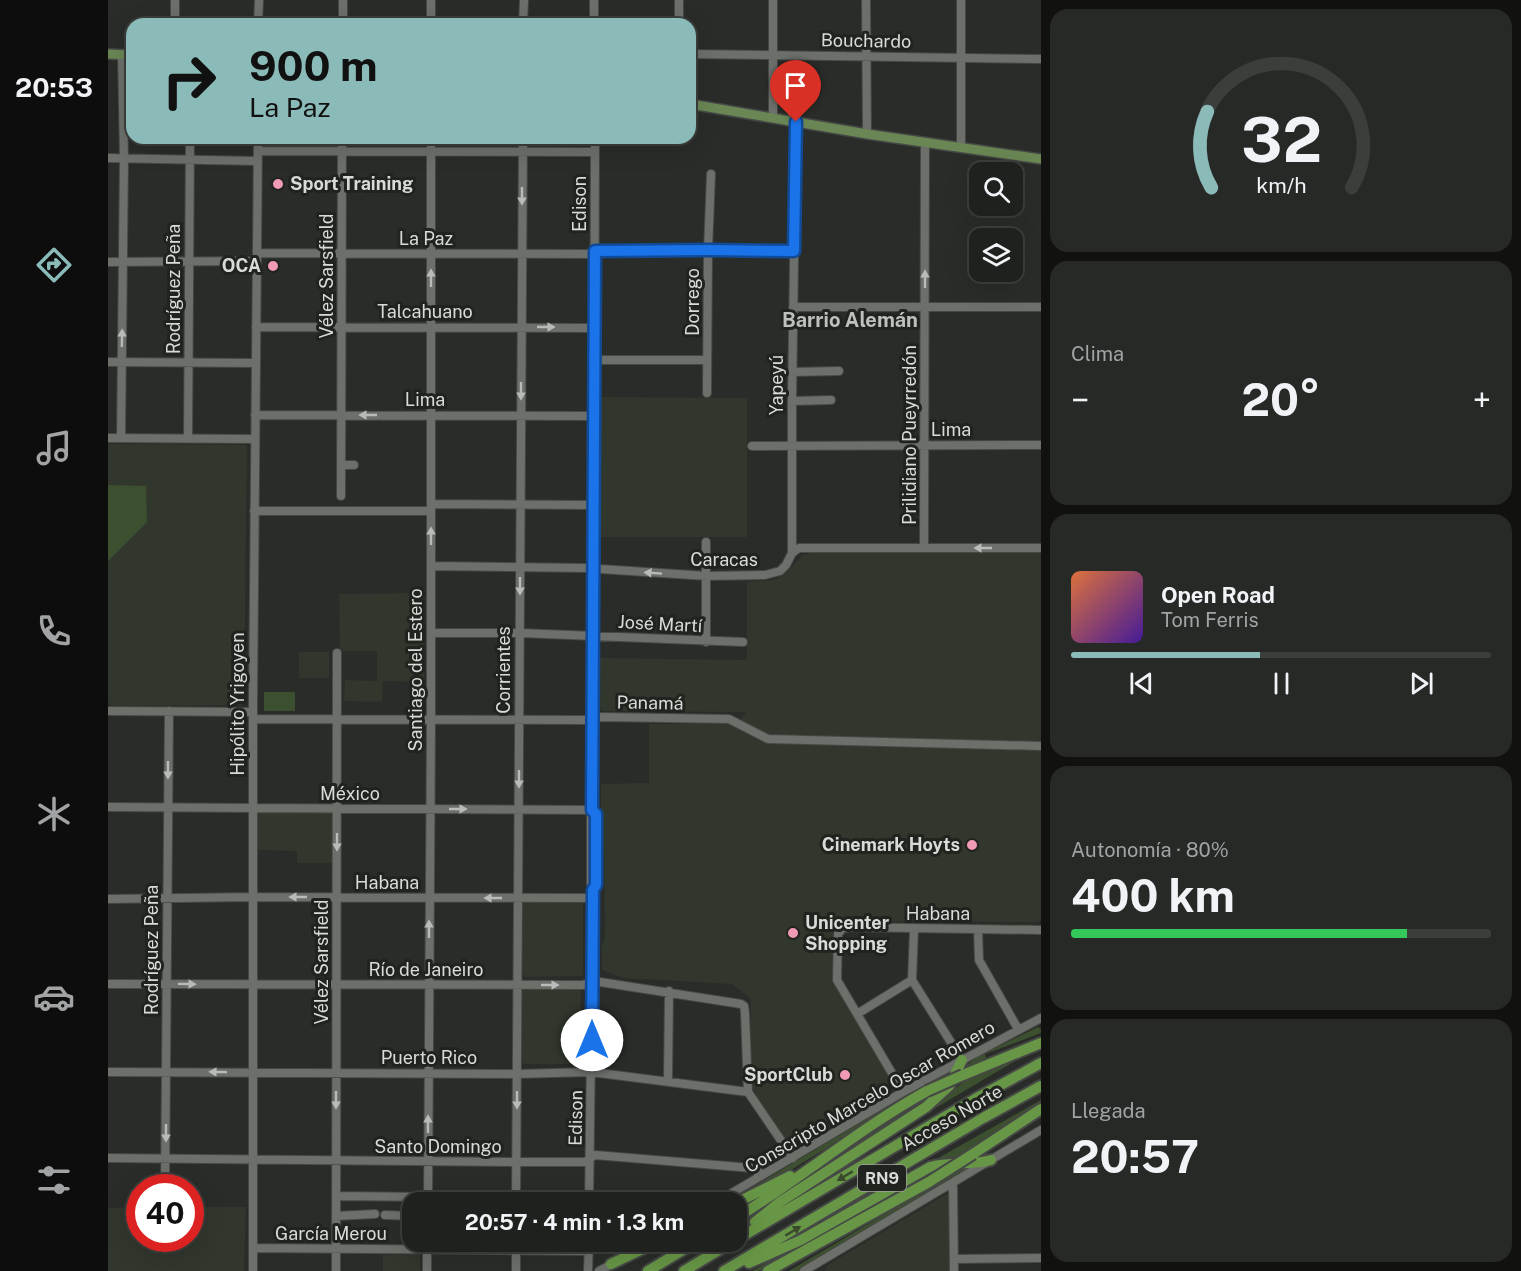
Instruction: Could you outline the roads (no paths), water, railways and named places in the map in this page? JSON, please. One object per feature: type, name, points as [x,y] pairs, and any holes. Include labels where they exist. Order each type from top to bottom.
[{"type":"highway","points":[[747,1211],[884,1117],[927,1091],[1038,1044]]},
{"type":"highway","points":[[747,1229],[780,1202],[926,1107],[949,1086],[962,1060]]},
{"type":"highway","name":"Acceso Norte","points":[[747,1233],[975,1099],[1041,1063]]},
{"type":"highway","name":"Acceso Norte","points":[[724,1271],[1041,1086]]},
{"type":"highway","points":[[768,1271],[929,1182],[1041,1109]]},
{"type":"highway","points":[[747,1197],[835,1152]]},
{"type":"highway","points":[[732,1271],[801,1240],[930,1167],[974,1164],[991,1160]]},
{"type":"highway","points":[[778,1271],[838,1233]]},
{"type":"highway","points":[[611,1264],[636,1252]]},
{"type":"highway","points":[[648,1271],[679,1252]]},
{"type":"highway","name":"Acceso Norte","points":[[684,1271],[715,1252]]},
{"type":"main road","points":[[108,54],[126,55]]},
{"type":"main road","points":[[696,105],[867,134],[1041,159]]},
{"type":"street","points":[[174,0],[175,18]]},
{"type":"street","points":[[258,18],[259,0]]},
{"type":"street","points":[[342,18],[343,0]]},
{"type":"street","points":[[431,0],[431,18]]},
{"type":"street","points":[[524,0],[524,18]]},
{"type":"street","points":[[594,0],[594,18]]},
{"type":"street","points":[[679,0],[679,18]]},
{"type":"street","points":[[773,0],[773,118]]},
{"type":"street","points":[[866,0],[867,134]]},
{"type":"street","points":[[961,0],[961,146]]},
{"type":"street","name":"Bouchardo","points":[[696,54],[1041,58]]},
{"type":"street","points":[[121,438],[126,89]]},
{"type":"street","name":"Yapeyú","points":[[792,553],[796,122]]},
{"type":"street","name":"Prilidiano Pueyrredón","points":[[924,547],[926,142]]},
{"type":"street","name":"Rodríguez Peña","points":[[188,439],[190,144]]},
{"type":"street","name":"Hipólito Yrigoyen","points":[[253,1271],[253,716],[258,144]]},
{"type":"street","name":"Vélez Sarsfield","points":[[341,496],[342,144]]},
{"type":"street","name":"Santiago del Estero","points":[[428,1192],[431,144]]},
{"type":"street","name":"Corrientes","points":[[516,1192],[523,144]]},
{"type":"street","name":"Edison","points":[[589,1192],[593,894],[596,885],[597,848],[596,814],[592,810],[595,144]]},
{"type":"street","points":[[258,152],[595,152]]},
{"type":"street","points":[[108,158],[258,161]]},
{"type":"street","name":"Dorrego","points":[[707,393],[711,174]]},
{"type":"street","name":"La Paz","points":[[108,262],[188,261],[342,253],[794,251]]},
{"type":"street","points":[[793,306],[1041,307]]},
{"type":"street","name":"Talcahuano","points":[[256,327],[594,328]]},
{"type":"street","points":[[594,360],[707,360]]},
{"type":"street","points":[[108,362],[256,363]]},
{"type":"street","points":[[792,372],[839,371]]},
{"type":"street","points":[[792,401],[831,400]]},
{"type":"street","name":"Lima","points":[[255,415],[594,416]]},
{"type":"street","points":[[108,438],[255,439]]},
{"type":"street","name":"Lima","points":[[752,446],[1041,445]]},
{"type":"street","points":[[341,465],[354,465]]},
{"type":"street","points":[[254,511],[594,505]]},
{"type":"street","points":[[706,542],[706,642]]},
{"type":"street","points":[[792,553],[799,548],[1041,548]]},
{"type":"street","name":"Caracas","points":[[431,566],[520,566],[707,576],[775,573],[786,565],[792,553]]},
{"type":"street","name":"José Martí","points":[[431,633],[593,635],[742,642]]},
{"type":"street","name":"Vélez Sarsfield","points":[[336,1271],[337,653]]},
{"type":"street","name":"Panamá","points":[[108,711],[169,711],[337,720],[519,720],[603,717],[729,719],[768,740],[1041,746]]},
{"type":"street","name":"Rodríguez Peña","points":[[165,1174],[169,711]]},
{"type":"street","name":"México","points":[[108,807],[592,810]]},
{"type":"street","name":"Habana","points":[[108,899],[518,898],[593,894]]},
{"type":"street","name":"Habana","points":[[857,1014],[837,980],[838,934],[843,929],[849,927],[914,930],[1041,930]]},
{"type":"street","points":[[978,929],[979,960],[1018,1029]]},
{"type":"street","points":[[914,930],[912,980],[962,1060]]},
{"type":"street","points":[[903,1092],[857,1014],[912,980]]},
{"type":"street","name":"Río de Janeiro","points":[[108,984],[582,985],[600,982],[741,1004],[744,1006],[745,1013],[748,1092]]},
{"type":"street","points":[[668,1081],[669,992]]},
{"type":"street","name":"Conscripto Marcelo Oscar Romero","points":[[733,1192],[903,1092],[1041,1018]]},
{"type":"street","name":"Puerto Rico","points":[[108,1072],[517,1074],[591,1072],[748,1092]]},
{"type":"street","points":[[748,1092],[793,1158]]},
{"type":"street","points":[[804,1271],[814,1269],[1041,1130]]},
{"type":"street","name":"Santo Domingo","points":[[108,1158],[585,1162],[595,1155],[752,1168],[759,1172],[757,1178]]},
{"type":"street","points":[[953,1184],[954,1271]]},
{"type":"street","points":[[336,1196],[402,1199]]},
{"type":"street","points":[[336,1216],[375,1214]]},
{"type":"street","points":[[385,1215],[402,1216]]},
{"type":"street","name":"García Merou","points":[[253,1248],[402,1247]]},
{"type":"street","points":[[427,1252],[427,1271]]},
{"type":"street","points":[[516,1252],[516,1271]]},
{"type":"street","points":[[588,1271],[589,1252]]},
{"type":"street","points":[[599,1271],[632,1252]]},
{"type":"street","points":[[955,1259],[1041,1258]]},
{"type":"place","name":"Sport Training","points":[[278,184]]},
{"type":"place","name":"OCA","points":[[273,266]]},
{"type":"place","name":"Cinemark Hoyts","points":[[972,845]]},
{"type":"place","name":"Unicenter Shopping","points":[[793,933]]},
{"type":"place","name":"SportClub","points":[[845,1075]]},
{"type":"district","name":"Barrio Alemán","points":[[850,320]]}]
